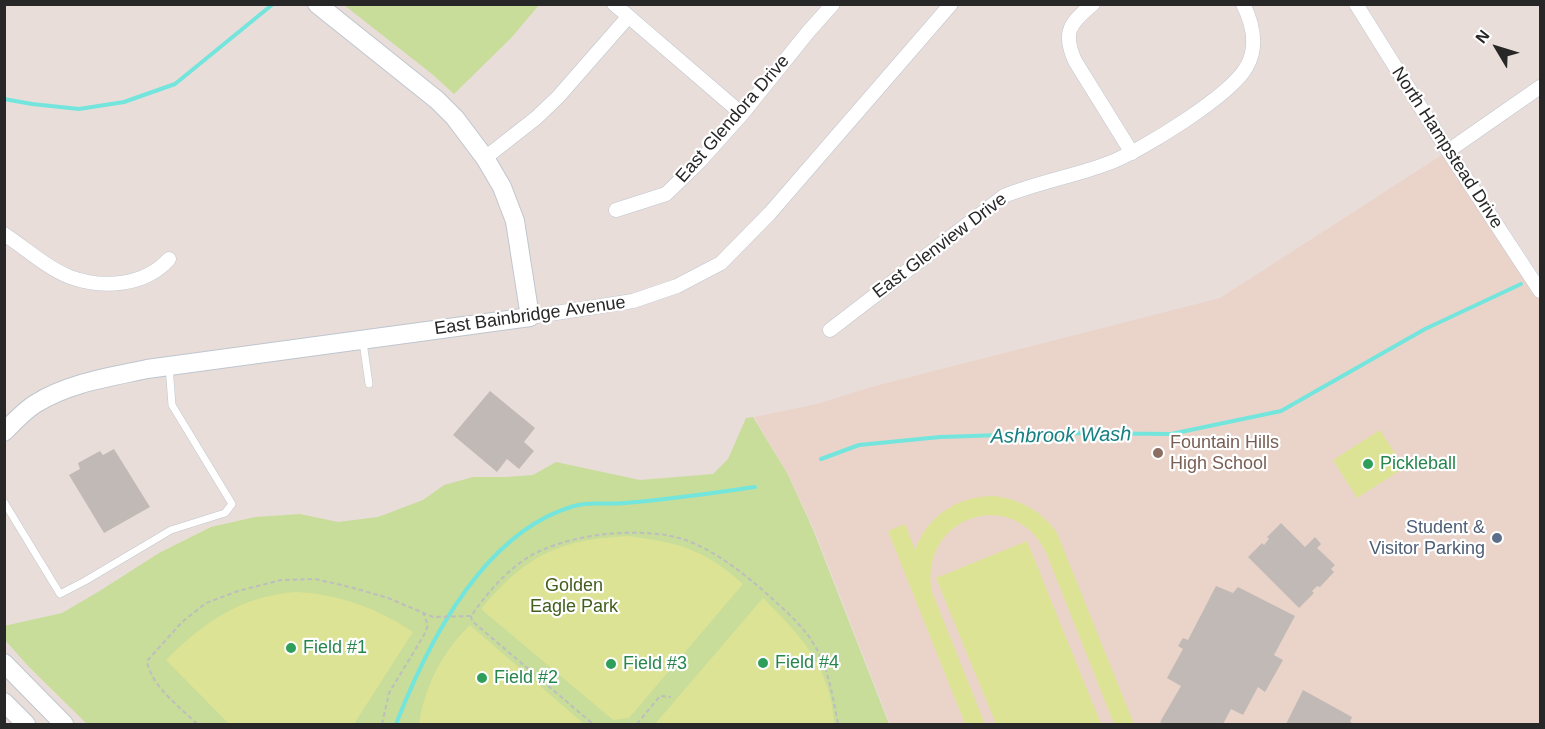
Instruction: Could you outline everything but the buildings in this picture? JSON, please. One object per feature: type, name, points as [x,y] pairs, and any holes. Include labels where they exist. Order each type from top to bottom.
[{"type":"street","points":[[317,4],[437,100],[455,118],[485,158],[502,187],[515,220],[530,317]]},
{"type":"street","points":[[614,4],[742,114]]},
{"type":"street","name":"East Glendora Drive","points":[[616,210],[666,194],[742,114],[833,4]]},
{"type":"street","name":"East Bainbridge Avenue","points":[[4,432],[35,404],[62,391],[90,382],[169,366],[633,301],[676,286],[721,262],[770,213],[951,4]]},
{"type":"street","points":[[1093,4],[1071,25],[1068,34],[1069,47],[1075,61],[1132,153]]},
{"type":"street","name":"East Glenview Drive","points":[[830,330],[1004,195],[1109,163],[1132,153],[1152,143],[1234,83],[1247,66],[1254,33],[1250,17],[1243,4]]},
{"type":"street","name":"North Hampstead Drive","points":[[1356,4],[1448,151],[1540,291]]},
{"type":"street","points":[[485,158],[536,118],[558,97],[628,17]]},
{"type":"street","points":[[1448,151],[1540,87]]},
{"type":"street","points":[[4,234],[70,277],[96,283],[121,283],[148,276],[159,270],[169,259]]},
{"type":"street","points":[[4,663],[64,724]]},
{"type":"street","points":[[4,702],[26,724]]},
{"type":"lane","points":[[362,340],[369,384]]},
{"type":"lane","points":[[4,502],[60,594],[171,530],[225,513],[232,504],[172,405],[169,366]]},
{"type":"path","points":[[471,616],[499,580],[525,559],[558,543],[587,536],[623,533],[655,535],[689,541],[717,555],[792,616],[819,654],[831,688],[838,724]]},
{"type":"path","points":[[197,724],[155,681],[148,669],[147,661],[182,622],[206,603],[238,591],[280,580],[315,579],[388,598],[433,617],[471,616]]},
{"type":"path","points":[[382,724],[390,693],[424,635],[428,624],[423,613]]},
{"type":"path","points":[[471,616],[472,621],[593,724]]},
{"type":"path","points":[[637,724],[660,696],[671,697]]},
{"type":"shaded area","name":"Fountain Hills High School","points":[[1448,151],[1540,291],[1540,724],[890,724],[813,527],[787,473],[754,417],[817,404],[871,387],[1220,298]]},
{"type":"green space","points":[[344,5],[539,5],[512,37],[454,94]]},
{"type":"green space","name":"Golden Eagle Park","points":[[753,417],[787,473],[812,527],[889,724],[87,724],[5,640],[4,626],[62,613],[159,553],[211,527],[255,517],[300,514],[338,522],[378,517],[423,500],[444,485],[473,477],[533,475],[556,462],[640,480],[713,474],[728,459],[746,418]]},
{"type":"green space","name":"Pickleball","points":[[1380,430],[1404,468],[1357,498],[1333,460]]},
{"type":"green space","points":[[994,496],[1022,503],[1045,519],[1057,533],[1134,724],[1114,724],[1047,555],[1033,533],[1014,520],[993,515],[973,518],[954,528],[940,544],[932,565],[932,592],[985,724],[965,724],[888,531],[905,524],[915,550],[928,527],[946,510],[968,500]]},
{"type":"green space","name":"Field #3","points":[[628,536],[661,541],[703,555],[743,584],[629,718],[613,720],[481,609],[513,575],[545,554],[582,542]]},
{"type":"green space","points":[[1027,541],[1101,724],[996,724],[936,578]]},
{"type":"green space","name":"Field #1","points":[[298,592],[329,596],[358,604],[386,616],[413,632],[354,724],[229,724],[166,660],[195,634],[225,613],[259,599]]},
{"type":"green space","name":"Field #4","points":[[763,598],[790,626],[812,654],[827,686],[834,724],[655,724]]},
{"type":"green space","name":"Field #2","points":[[470,625],[584,724],[419,724],[430,683],[436,670],[460,635]]},
{"type":"waterway","points":[[4,99],[79,109],[124,102],[175,84],[273,4]]},
{"type":"waterway","name":"Ashbrook Wash","points":[[821,459],[859,445],[940,437],[1064,433],[1171,434],[1281,411],[1425,329],[1521,284]]},
{"type":"waterway","points":[[396,724],[409,692],[442,626],[463,594],[486,565],[512,540],[542,519],[574,506],[592,503],[657,500],[755,487]]},
{"type":"place","name":"Fountain Hills High School","points":[[1158,453]]},
{"type":"place","name":"Pickleball","points":[[1368,464]]},
{"type":"place","name":"Student & Visitor Parking","points":[[1497,538]]},
{"type":"place","name":"Field #1","points":[[291,648]]},
{"type":"place","name":"Field #4","points":[[763,663]]},
{"type":"place","name":"Field #3","points":[[611,664]]},
{"type":"place","name":"Field #2","points":[[482,678]]}]
